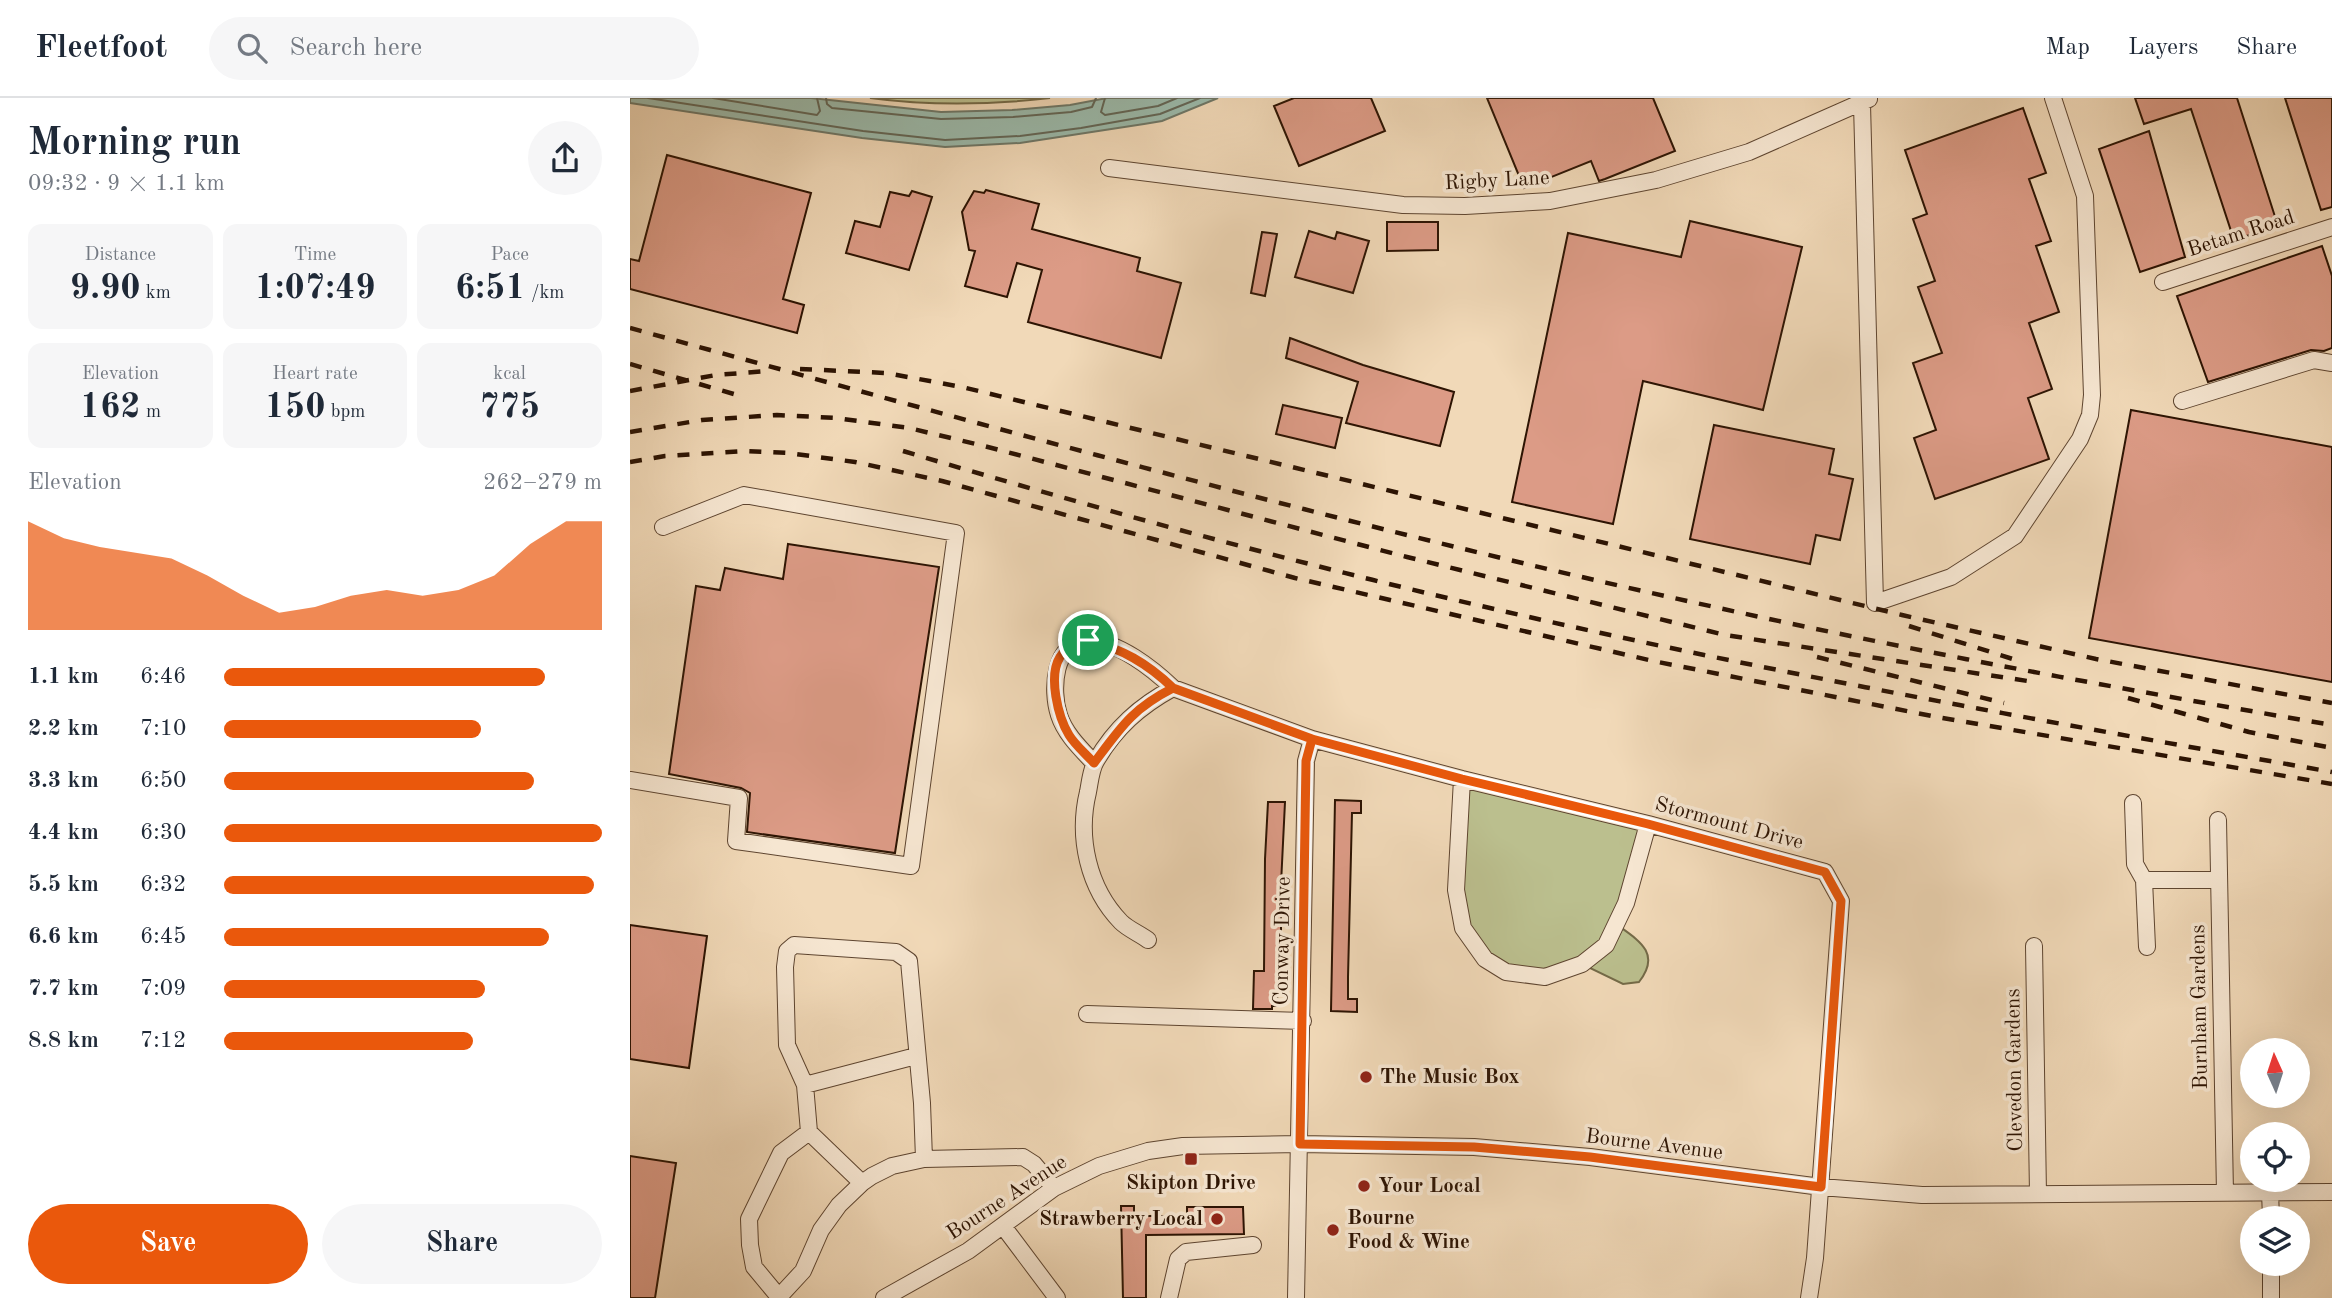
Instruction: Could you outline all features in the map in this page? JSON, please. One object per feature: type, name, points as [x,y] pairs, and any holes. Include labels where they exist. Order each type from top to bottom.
[{"type":"street","points":[[1866,101],[1875,603],[1951,577],[2015,536],[2080,439],[2090,415],[2092,395],[2085,196],[2053,98]]},
{"type":"street","name":"Rigby Lane","points":[[1109,168],[1403,205],[1465,206],[1550,201],[1656,180],[1736,156],[1866,101]]},
{"type":"street","name":"Betam Road","points":[[2163,282],[2332,227]]},
{"type":"street","points":[[2182,401],[2314,360],[2332,363]]},
{"type":"street","points":[[630,780],[739,797],[736,841],[911,866],[956,533],[744,495],[663,527]]},
{"type":"street","points":[[1094,763],[1070,737],[1058,714],[1055,674],[1060,657],[1070,647],[1088,640],[1114,647],[1133,656],[1156,671],[1173,688],[1146,702],[1122,725],[1094,763],[1083,814],[1088,862],[1098,890],[1122,923],[1148,940]]},
{"type":"street","name":"Stormount Drive","points":[[1173,688],[1312,739],[1825,872],[1841,901],[1821,1187],[1809,1298]]},
{"type":"street","name":"Conway Drive","points":[[1296,1298],[1306,761],[1312,739]]},
{"type":"street","points":[[1462,779],[1456,890],[1464,928],[1485,959],[1506,972],[1545,976],[1582,964],[1606,945],[1626,903],[1648,824]]},
{"type":"street","points":[[2133,803],[2135,864],[2144,880],[2147,947]]},
{"type":"street","name":"Burnham Gardens","points":[[2218,820],[2225,1193]]},
{"type":"street","points":[[2144,880],[2218,880]]},
{"type":"street","points":[[867,1180],[809,1132],[805,1085],[788,1045],[785,967],[787,951],[793,945],[896,952],[909,961],[922,1103],[924,1159]]},
{"type":"street","name":"Clevedon Gardens","points":[[2034,946],[2038,1195]]},
{"type":"street","points":[[1087,1014],[1303,1021]]},
{"type":"street","points":[[805,1085],[916,1056]]},
{"type":"street","points":[[809,1132],[781,1153],[749,1219],[754,1267],[778,1297],[803,1271],[821,1230],[839,1205],[867,1180],[892,1166],[924,1159],[1023,1157],[1034,1164],[1054,1188]]},
{"type":"street","name":"Bourne Avenue","points":[[884,1298],[968,1251],[1054,1188],[1099,1166],[1148,1151],[1183,1146],[1300,1144],[1474,1147],[1590,1157],[1821,1187],[1922,1195],[2270,1192]]},
{"type":"street","points":[[2270,1192],[2271,1206]]},
{"type":"street","name":"Bourne Avenue","points":[[2310,1192],[2332,1192]]},
{"type":"street","points":[[1003,1226],[1057,1298]]},
{"type":"street","points":[[1169,1298],[1178,1259],[1186,1252],[1253,1245]]},
{"type":"street","points":[[2271,1276],[2271,1298]]},
{"type":"green space","points":[[870,98],[1050,98],[960,104]]},
{"type":"green space","points":[[1462,779],[1648,824],[1616,924],[1639,942],[1648,955],[1646,972],[1639,982],[1623,984],[1582,964],[1545,977],[1506,972],[1463,928]]},
{"type":"water","points":[[630,98],[811,98],[941,112],[1012,110],[1070,105],[1107,98],[1218,98],[1162,121],[1020,143],[945,147],[862,138],[630,103]]},
{"type":"building","points":[[1294,98],[1371,98],[1385,131],[1299,166],[1274,106]]},
{"type":"building","points":[[1487,98],[1653,98],[1675,151],[1599,181],[1591,161],[1524,188]]},
{"type":"building","points":[[2135,98],[2237,98],[2278,226],[2234,240],[2191,109],[2144,124]]},
{"type":"building","points":[[2285,98],[2332,98],[2332,207],[2321,210]]},
{"type":"building","points":[[2023,108],[2046,173],[2029,179],[2051,241],[2036,246],[2059,312],[2029,323],[2052,389],[2028,398],[2049,459],[1935,499],[1914,438],[1936,430],[1913,363],[1942,353],[1918,287],[1935,281],[1913,219],[1927,214],[1905,150]]},
{"type":"building","points":[[2149,131],[2185,257],[2140,272],[2099,149]]},
{"type":"building","points":[[667,155],[811,193],[783,299],[804,305],[797,333],[630,289],[630,259],[639,261]]},
{"type":"building","points":[[986,190],[1039,204],[1032,229],[1140,258],[1137,271],[1181,283],[1161,358],[1028,322],[1042,270],[1017,263],[1007,297],[965,286],[975,251],[969,250],[962,212],[974,191],[984,193]]},
{"type":"building","points":[[912,191],[932,197],[909,270],[846,253],[855,221],[880,227],[890,192],[909,196]]},
{"type":"building","points":[[1690,221],[1802,247],[1763,410],[1643,381],[1613,524],[1512,502],[1568,233],[1681,257]]},
{"type":"building","points":[[1387,222],[1438,222],[1438,250],[1387,251]]},
{"type":"building","points":[[1309,231],[1335,239],[1337,232],[1369,241],[1353,293],[1295,277]]},
{"type":"building","points":[[1262,232],[1277,234],[1265,296],[1251,293]]},
{"type":"building","points":[[2322,246],[2332,276],[2332,348],[2324,351],[2311,350],[2208,382],[2177,296]]},
{"type":"building","points":[[1290,338],[1363,365],[1454,392],[1440,446],[1346,423],[1358,382],[1286,358]]},
{"type":"building","points":[[1283,405],[1342,418],[1335,448],[1276,434]]},
{"type":"building","points":[[2131,410],[2332,447],[2332,682],[2089,638]]},
{"type":"building","points":[[1714,425],[1834,449],[1829,474],[1853,479],[1840,540],[1816,535],[1810,564],[1690,539]]},
{"type":"building","points":[[788,544],[939,567],[895,853],[747,832],[750,793],[741,788],[669,774],[696,586],[720,590],[725,568],[783,579]]},
{"type":"building","points":[[1335,800],[1361,801],[1361,813],[1352,813],[1348,977],[1348,999],[1357,999],[1357,1012],[1331,1011]]},
{"type":"building","points":[[1268,802],[1285,802],[1281,966],[1278,966],[1277,1006],[1272,1006],[1272,1009],[1253,1009],[1254,971],[1264,971]]},
{"type":"building","points":[[630,925],[707,936],[689,1068],[630,1059]]},
{"type":"building","points":[[630,1156],[676,1163],[655,1298],[630,1298]]},
{"type":"building","points":[[1121,1206],[1134,1206],[1134,1216],[1187,1216],[1187,1207],[1243,1207],[1244,1234],[1146,1235],[1146,1298],[1123,1298]]},
{"type":"railway","points":[[630,328],[1173,475],[1582,577],[1948,656],[2332,725]]},
{"type":"railway","points":[[630,364],[744,397]]},
{"type":"railway","points":[[800,369],[886,373],[962,387],[1902,615],[2096,659],[2332,703]]},
{"type":"railway","points":[[630,391],[716,375],[768,371]]},
{"type":"railway","points":[[630,432],[702,420],[777,415],[836,418],[909,428],[1407,557],[1725,635],[2034,682]]},
{"type":"railway","points":[[630,462],[665,456],[746,451],[788,453],[855,462],[942,481],[1295,578],[1653,661],[1942,718],[2332,784]]},
{"type":"railway","points":[[903,451],[1250,549],[1513,613],[1874,689],[2332,772]]},
{"type":"railway","points":[[1909,626],[2019,661]]},
{"type":"railway","points":[[1817,657],[2004,703]]},
{"type":"railway","points":[[2128,698],[2249,732],[2332,748]]},
{"type":"place","name":"The Music Box","points":[[1366,1077]]},
{"type":"place","name":"Skipton Drive","points":[[1191,1159]]},
{"type":"place","name":"Your Local","points":[[1364,1186]]},
{"type":"place","name":"Strawberry Local","points":[[1217,1219]]},
{"type":"place","name":"Bourne Food & Wine","points":[[1333,1230]]},
{"type":"route","points":[[1088,640],[1070,647],[1060,657],[1055,674],[1058,714],[1070,737],[1094,763],[1122,725],[1146,702],[1173,688],[1242,713],[1312,739],[1825,872],[1841,901],[1821,1187],[1590,1157],[1474,1147],[1300,1144],[1306,761],[1312,739],[1173,688],[1156,671],[1133,656],[1114,647],[1088,640]]}]
